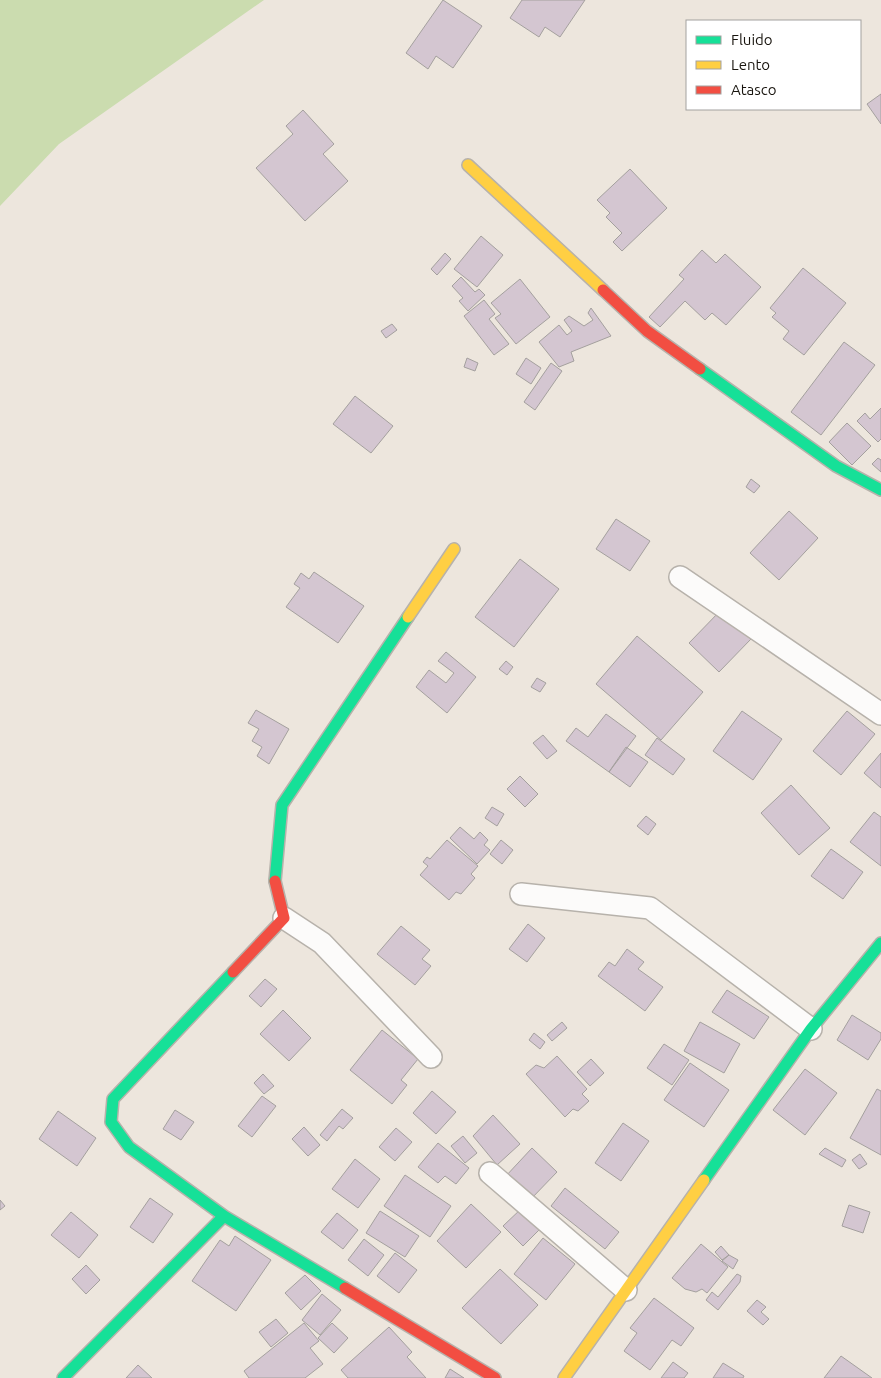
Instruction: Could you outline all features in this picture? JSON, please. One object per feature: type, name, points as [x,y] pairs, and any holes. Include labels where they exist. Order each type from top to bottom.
[{"type":"street","points":[[468,165],[647,331],[836,466],[881,490]]},
{"type":"street","points":[[431,1057],[322,943],[284,918],[275,881],[282,805],[454,549]]},
{"type":"street","points":[[680,577],[881,714]]},
{"type":"street","points":[[521,894],[650,908],[811,1029]]},
{"type":"street","points":[[284,918],[113,1098],[111,1122],[129,1147],[224,1216],[495,1378]]},
{"type":"street","points":[[564,1378],[811,1029],[881,944]]},
{"type":"street","points":[[490,1174],[626,1290]]},
{"type":"street","points":[[63,1378],[224,1216]]},
{"type":"green space","points":[[0,0],[264,0],[59,144],[0,206]]},
{"type":"building","points":[[443,0],[482,26],[453,68],[436,56],[428,69],[406,53]]},
{"type":"building","points":[[522,0],[585,0],[560,37],[545,27],[539,37],[510,18]]},
{"type":"building","points":[[881,94],[881,124],[867,104]]},
{"type":"building","points":[[303,110],[334,144],[323,154],[348,181],[305,221],[256,168],[293,134],[286,126]]},
{"type":"building","points":[[630,169],[667,208],[622,251],[613,242],[622,233],[606,217],[610,213],[597,200]]},
{"type":"building","points":[[481,236],[503,255],[477,287],[454,269]]},
{"type":"building","points":[[702,250],[716,263],[725,254],[761,287],[726,325],[712,313],[705,320],[685,301],[660,327],[649,317],[684,279],[679,275]]},
{"type":"building","points":[[445,253],[451,259],[437,275],[431,269]]},
{"type":"building","points":[[803,268],[846,303],[804,355],[783,339],[789,331],[772,317],[776,313],[770,308]]},
{"type":"building","points":[[461,277],[475,292],[479,289],[485,295],[468,311],[459,301],[463,298],[452,286]]},
{"type":"building","points":[[520,279],[550,317],[516,344],[495,318],[501,314],[491,303]]},
{"type":"building","points":[[484,300],[495,314],[489,319],[509,344],[494,355],[464,316]]},
{"type":"building","points":[[591,308],[611,336],[571,352],[574,361],[559,367],[539,342],[559,325],[567,335],[572,331],[564,320],[569,316],[584,326],[593,320],[588,313]]},
{"type":"building","points":[[392,324],[397,330],[386,338],[381,331]]},
{"type":"building","points":[[844,342],[875,365],[821,435],[791,412]]},
{"type":"building","points":[[467,358],[478,363],[475,371],[464,367]]},
{"type":"building","points":[[526,358],[541,368],[531,384],[516,374]]},
{"type":"building","points":[[551,363],[562,371],[535,410],[524,402]]},
{"type":"building","points":[[355,396],[393,426],[371,453],[333,424]]},
{"type":"building","points":[[881,408],[881,439],[878,442],[857,421],[865,413],[870,419]]},
{"type":"building","points":[[847,423],[871,446],[852,465],[829,442]]},
{"type":"building","points":[[878,458],[881,460],[881,472],[872,464]]},
{"type":"building","points":[[751,479],[760,486],[754,493],[746,487]]},
{"type":"building","points":[[789,511],[818,538],[779,580],[750,553]]},
{"type":"building","points":[[616,519],[650,541],[630,571],[596,549]]},
{"type":"building","points":[[520,559],[559,589],[514,647],[475,617]]},
{"type":"building","points":[[314,572],[364,606],[338,643],[286,607],[300,588],[294,584],[301,573],[309,579]]},
{"type":"building","points":[[721,610],[751,639],[719,672],[689,643]]},
{"type":"building","points":[[637,636],[703,692],[661,740],[596,684]]},
{"type":"building","points":[[446,652],[476,677],[447,713],[416,687],[429,670],[446,683],[454,673],[438,661]]},
{"type":"building","points":[[506,661],[513,667],[507,675],[499,669]]},
{"type":"building","points":[[537,678],[546,683],[540,692],[531,687]]},
{"type":"building","points":[[256,710],[289,729],[269,764],[257,756],[262,747],[252,741],[259,729],[248,723]]},
{"type":"building","points":[[742,711],[782,739],[753,780],[713,751]]},
{"type":"building","points":[[847,711],[875,734],[841,775],[813,751]]},
{"type":"building","points":[[606,714],[636,736],[609,772],[566,741],[576,728],[588,737]]},
{"type":"building","points":[[543,735],[557,751],[547,759],[533,743]]},
{"type":"building","points":[[657,738],[685,759],[673,775],[645,755]]},
{"type":"building","points":[[626,747],[648,762],[630,787],[609,772]]},
{"type":"building","points":[[881,753],[881,788],[864,773]]},
{"type":"building","points":[[520,776],[538,794],[525,807],[507,789]]},
{"type":"building","points":[[791,785],[830,828],[799,855],[761,813]]},
{"type":"building","points":[[492,807],[504,814],[497,826],[485,818]]},
{"type":"building","points":[[874,812],[881,817],[881,866],[850,842]]},
{"type":"building","points":[[646,816],[656,824],[648,835],[637,826]]},
{"type":"building","points":[[460,827],[474,839],[480,832],[488,840],[484,845],[490,850],[477,864],[450,838]]},
{"type":"building","points":[[447,840],[478,866],[471,874],[475,878],[461,894],[456,892],[449,900],[420,875],[428,866],[423,862],[427,857],[430,859]]},
{"type":"building","points":[[501,840],[513,850],[502,864],[490,854]]},
{"type":"building","points":[[831,849],[863,872],[843,899],[811,876]]},
{"type":"building","points":[[528,924],[545,938],[527,962],[509,949]]},
{"type":"building","points":[[401,926],[430,950],[422,959],[431,966],[415,985],[377,954]]},
{"type":"building","points":[[627,949],[644,962],[638,969],[663,987],[645,1011],[598,976],[609,962],[615,966]]},
{"type":"building","points":[[265,979],[277,989],[261,1007],[249,996]]},
{"type":"building","points":[[727,990],[769,1017],[754,1039],[712,1012]]},
{"type":"building","points":[[283,1010],[311,1038],[289,1061],[260,1034]]},
{"type":"building","points":[[852,1015],[881,1033],[881,1039],[868,1060],[837,1040]]},
{"type":"building","points":[[562,1022],[567,1028],[552,1041],[547,1035]]},
{"type":"building","points":[[700,1022],[740,1044],[724,1073],[684,1051]]},
{"type":"building","points":[[382,1030],[418,1059],[401,1080],[407,1085],[392,1104],[350,1070]]},
{"type":"building","points":[[534,1033],[545,1042],[540,1049],[529,1040]]},
{"type":"building","points":[[664,1044],[689,1060],[672,1085],[647,1068]]},
{"type":"building","points":[[557,1056],[587,1089],[582,1094],[589,1101],[578,1111],[573,1109],[565,1117],[526,1074],[536,1065],[544,1068]]},
{"type":"building","points":[[591,1059],[604,1073],[590,1086],[577,1072]]},
{"type":"building","points":[[690,1063],[729,1090],[704,1127],[664,1100]]},
{"type":"building","points":[[805,1069],[837,1093],[805,1135],[773,1110]]},
{"type":"building","points":[[263,1074],[274,1086],[264,1094],[254,1083]]},
{"type":"building","points":[[877,1089],[881,1091],[881,1155],[850,1138]]},
{"type":"building","points":[[432,1091],[456,1112],[436,1134],[413,1113]]},
{"type":"building","points":[[262,1096],[276,1106],[252,1137],[238,1126]]},
{"type":"building","points":[[342,1109],[353,1118],[343,1129],[339,1126],[327,1141],[320,1135]]},
{"type":"building","points":[[175,1110],[194,1122],[181,1140],[163,1129]]},
{"type":"building","points":[[58,1111],[96,1138],[77,1166],[39,1139]]},
{"type":"building","points":[[493,1115],[520,1144],[497,1165],[473,1136]]},
{"type":"building","points":[[623,1123],[649,1141],[621,1181],[595,1163]]},
{"type":"building","points":[[304,1127],[320,1145],[308,1156],[292,1139]]},
{"type":"building","points":[[396,1128],[412,1142],[395,1161],[379,1147]]},
{"type":"building","points":[[463,1136],[477,1153],[465,1163],[451,1146]]},
{"type":"building","points":[[438,1143],[469,1168],[456,1184],[445,1176],[438,1183],[418,1167]]},
{"type":"building","points":[[532,1148],[557,1172],[530,1200],[505,1177]]},
{"type":"building","points":[[825,1148],[846,1160],[842,1167],[819,1154]]},
{"type":"building","points":[[860,1154],[867,1164],[859,1169],[852,1160]]},
{"type":"building","points":[[355,1159],[380,1179],[358,1208],[332,1189]]},
{"type":"building","points":[[405,1175],[451,1206],[430,1237],[384,1206]]},
{"type":"building","points":[[565,1188],[619,1232],[605,1249],[551,1206]]},
{"type":"building","points":[[150,1198],[173,1214],[153,1243],[130,1227]]},
{"type":"building","points":[[0,1200],[5,1206],[0,1210]]},
{"type":"building","points":[[471,1204],[501,1232],[466,1268],[437,1241]]},
{"type":"building","points":[[849,1205],[870,1212],[863,1233],[842,1226]]},
{"type":"building","points":[[522,1208],[541,1228],[523,1246],[503,1226]]},
{"type":"building","points":[[380,1211],[419,1236],[405,1257],[366,1233]]},
{"type":"building","points":[[71,1212],[98,1235],[79,1258],[51,1235]]},
{"type":"building","points":[[337,1213],[358,1230],[343,1249],[321,1232]]},
{"type":"building","points":[[235,1236],[271,1260],[236,1311],[192,1281],[220,1240],[229,1246]]},
{"type":"building","points":[[543,1238],[575,1264],[546,1300],[514,1274]]},
{"type":"building","points":[[364,1239],[384,1255],[368,1276],[348,1260]]},
{"type":"building","points":[[701,1244],[728,1267],[707,1293],[702,1289],[696,1292],[685,1289],[672,1278]]},
{"type":"building","points":[[721,1246],[729,1255],[722,1260],[715,1252]]},
{"type":"building","points":[[395,1253],[417,1270],[399,1293],[377,1276]]},
{"type":"building","points":[[729,1255],[738,1260],[733,1269],[722,1261]]},
{"type":"building","points":[[86,1265],[100,1280],[86,1294],[72,1279]]},
{"type":"building","points":[[500,1269],[538,1305],[501,1344],[462,1308]]},
{"type":"building","points":[[737,1274],[741,1276],[740,1282],[718,1310],[706,1300],[712,1292],[718,1297]]},
{"type":"building","points":[[305,1275],[321,1291],[301,1310],[285,1293]]},
{"type":"building","points":[[322,1294],[341,1310],[320,1335],[302,1320]]},
{"type":"building","points":[[654,1298],[694,1328],[681,1346],[672,1340],[650,1370],[624,1351],[637,1333],[630,1328]]},
{"type":"building","points":[[757,1300],[766,1307],[761,1312],[769,1319],[763,1325],[747,1311]]},
{"type":"building","points":[[276,1319],[288,1333],[271,1347],[259,1332]]},
{"type":"building","points":[[304,1323],[319,1341],[310,1348],[323,1364],[305,1378],[249,1378],[244,1371]]},
{"type":"building","points":[[332,1323],[348,1338],[334,1353],[318,1338]]},
{"type":"building","points":[[389,1327],[412,1352],[407,1357],[426,1378],[348,1378],[341,1370]]},
{"type":"building","points":[[841,1356],[872,1378],[824,1378]]},
{"type":"building","points":[[673,1362],[688,1373],[684,1378],[661,1378]]},
{"type":"building","points":[[723,1363],[744,1376],[743,1378],[713,1378]]},
{"type":"building","points":[[138,1365],[152,1378],[126,1378]]},
{"type":"building","points":[[450,1369],[464,1378],[445,1378]]},
{"type":"traffic: fast","points":[[700,369],[836,466],[881,490]]},
{"type":"traffic: fast","points":[[275,881],[282,805],[408,617]]},
{"type":"traffic: fast","points":[[704,1180],[811,1029],[881,943]]},
{"type":"traffic: fast","points":[[224,1216],[129,1147],[111,1122],[113,1099],[233,972]]},
{"type":"traffic: fast","points":[[63,1378],[224,1216],[345,1288]]},
{"type":"traffic: slow","points":[[468,165],[603,290]]},
{"type":"traffic: slow","points":[[408,617],[454,549]]},
{"type":"traffic: slow","points":[[564,1378],[704,1180]]},
{"type":"traffic: jam","points":[[603,290],[647,331],[700,369]]},
{"type":"traffic: jam","points":[[233,972],[284,918],[275,881]]},
{"type":"traffic: jam","points":[[345,1288],[495,1378]]}]
